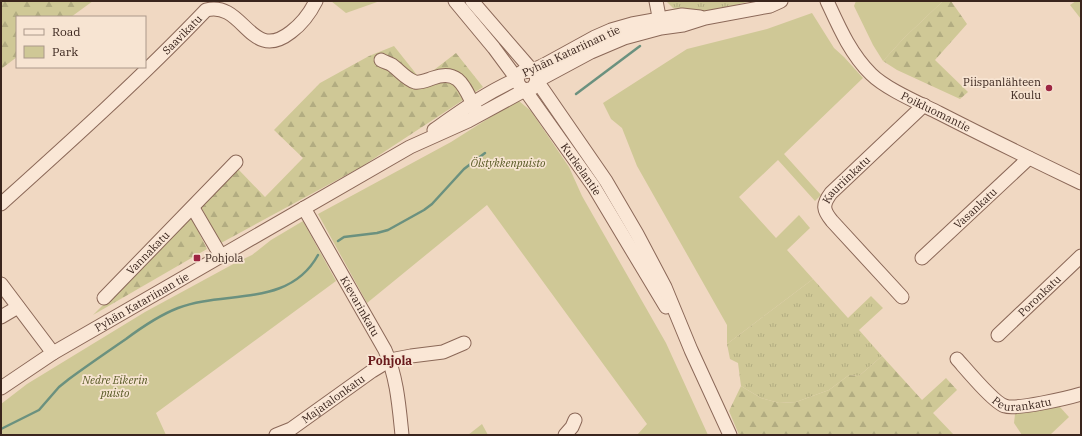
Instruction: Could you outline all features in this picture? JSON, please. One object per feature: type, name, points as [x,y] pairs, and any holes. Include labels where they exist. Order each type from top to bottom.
[{"type":"street","name":"Saavikatu","points":[[1,204],[126,91],[206,10],[216,5],[228,7],[261,36],[270,41],[282,38],[298,26],[306,19],[316,1]]},
{"type":"street","name":"Kurkelantie","points":[[456,1],[521,84],[594,187],[691,350]]},
{"type":"street","name":"Kurkelantie","points":[[472,1],[534,76],[610,187],[665,287],[691,350],[730,435]]},
{"type":"street","points":[[656,1],[660,23]]},
{"type":"street","name":"Pyhän Katariinan tie","points":[[1,388],[53,353],[130,310],[410,147],[479,115],[521,84],[522,72],[534,76],[611,30],[632,24],[660,23],[682,15],[705,18],[770,6],[781,1]]},
{"type":"street","name":"Poikluomantie","points":[[827,1],[847,43],[867,70],[883,83],[1081,183]]},
{"type":"street","points":[[381,60],[415,82],[451,75],[461,84],[479,115]]},
{"type":"street","name":"Pyhän Katariinan tie","points":[[410,147],[472,103],[498,87],[521,84],[533,88],[534,76]]},
{"type":"street","name":"Kauriinkatu","points":[[902,297],[832,221],[824,208],[826,200],[831,193],[924,105]]},
{"type":"street","name":"Vasankatu","points":[[922,258],[1029,158]]},
{"type":"street","name":"Vannakatu","points":[[104,298],[236,162]]},
{"type":"street","points":[[193,208],[222,256]]},
{"type":"street","name":"Kievarinkatu","points":[[304,208],[386,350],[396,380],[402,435]]},
{"type":"street","name":"Poronkatu","points":[[998,335],[1081,256]]},
{"type":"street","points":[[1,284],[53,353]]},
{"type":"street","points":[[1,317],[18,307]]},
{"type":"street","points":[[390,360],[443,352],[464,343]]},
{"type":"street","name":"Peurankatu","points":[[957,359],[994,398],[1005,406],[1018,407],[1081,394]]},
{"type":"street","name":"Majatalonkatu","points":[[276,435],[291,429],[372,371],[390,360]]},
{"type":"street","points":[[564,435],[572,427],[575,420]]},
{"type":"green space","points":[[1,1],[93,1],[72,16],[16,16],[16,58],[1,69]]},
{"type":"green space","points":[[331,1],[380,1],[346,13]]},
{"type":"green space","points":[[666,1],[751,1],[716,10],[690,12],[673,8]]},
{"type":"green space","points":[[856,1],[943,1],[904,38],[883,61],[873,45],[854,6]]},
{"type":"green space","points":[[943,1],[951,1],[967,24],[935,60],[968,92],[960,99],[897,70],[883,61],[904,38]]},
{"type":"green space","points":[[1076,1],[1081,1],[1081,19],[1070,5]]},
{"type":"green space","points":[[812,13],[834,48],[863,78],[784,154],[821,195],[815,201],[778,160],[739,197],[776,238],[799,215],[810,228],[787,250],[813,279],[727,344],[727,325],[637,166],[622,128],[611,119],[603,103],[687,49],[767,29]]},
{"type":"green space","points":[[394,46],[421,80],[456,53],[483,87],[361,167],[221,243],[201,207],[238,169],[265,197],[303,158],[274,130],[320,83],[369,56]]},
{"type":"green space","name":"Ölstykkenpuisto","points":[[519,101],[531,111],[569,167],[582,196],[666,343],[708,435],[637,435],[647,424],[487,205],[367,303],[318,214],[451,142],[508,106]]},
{"type":"green space","points":[[191,217],[207,249],[93,315]]},
{"type":"green space","name":"Nedre Eikerin puisto","points":[[303,221],[336,281],[156,413],[166,435],[1,435],[1,404],[27,384],[145,312],[252,255],[271,240]]},
{"type":"green space","points":[[813,279],[848,318],[871,296],[883,308],[859,330],[882,356],[859,376],[849,375],[829,390],[796,402],[779,403],[761,398],[741,386],[738,363],[730,359],[727,344]]},
{"type":"green space","points":[[882,356],[922,400],[946,378],[957,390],[933,413],[954,435],[739,435],[729,411],[741,386],[761,398],[779,403],[796,402],[829,390],[849,375],[859,376]]},
{"type":"green space","points":[[1059,406],[1069,417],[1050,435],[1022,435],[1014,423],[1015,414]]},
{"type":"green space","points":[[482,424],[488,435],[468,435]]},
{"type":"waterway","points":[[576,94],[640,46]]},
{"type":"waterway","points":[[338,241],[344,237],[377,233],[388,230],[424,210],[432,204],[464,169],[485,153]]},
{"type":"waterway","points":[[1,429],[39,410],[59,387],[69,379],[138,330],[158,318],[178,308],[196,303],[255,295],[273,290],[290,283],[306,272],[318,255]]},
{"type":"place","name":"Piispanlähteen Koulu","points":[[1049,88]]},
{"type":"place","name":"Pohjola","points":[[197,258]]},
{"type":"district","name":"Pohjola","points":[[390,360]]}]
